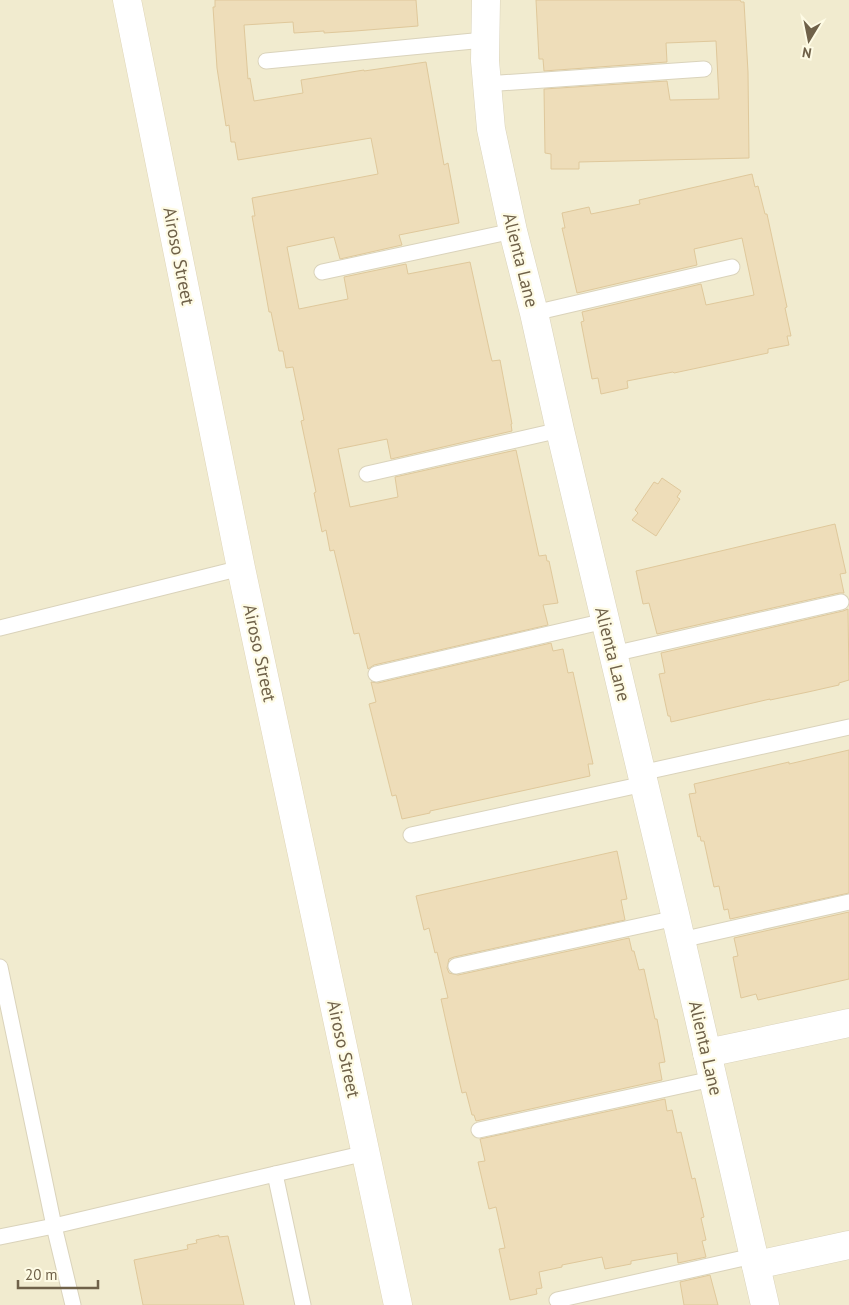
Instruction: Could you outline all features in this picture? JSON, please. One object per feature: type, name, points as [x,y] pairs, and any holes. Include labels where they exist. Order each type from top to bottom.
[{"type":"street","name":"Airoso Street","points":[[128,0],[241,568],[398,1305]]},
{"type":"street","name":"Alienta Lane","points":[[486,0],[484,40],[491,129],[513,231],[679,929],[765,1305]]},
{"type":"street","points":[[709,1066],[849,1022]]},
{"type":"street","points":[[754,1260],[849,1245]]},
{"type":"lane","points":[[266,61],[484,40]]},
{"type":"lane","points":[[486,84],[704,69]]},
{"type":"lane","points":[[322,272],[513,231]]},
{"type":"lane","points":[[534,313],[732,267]]},
{"type":"lane","points":[[367,474],[560,430]]},
{"type":"lane","points":[[0,628],[241,568]]},
{"type":"lane","points":[[613,654],[842,602]]},
{"type":"lane","points":[[376,674],[605,621]]},
{"type":"lane","points":[[411,835],[849,727]]},
{"type":"lane","points":[[456,966],[849,902]]},
{"type":"lane","points":[[0,967],[54,1226],[73,1305]]},
{"type":"lane","points":[[479,1130],[709,1066]]},
{"type":"lane","points":[[0,1237],[366,1153]]},
{"type":"lane","points":[[275,1174],[303,1305]]},
{"type":"lane","points":[[557,1300],[754,1260]]},
{"type":"shaded area","points":[[0,0],[849,0],[849,1305],[0,1305]]},
{"type":"building","points":[[215,0],[416,0],[418,26],[324,33],[324,31],[294,33],[293,22],[244,25],[248,79],[250,78],[254,101],[303,93],[301,80],[426,62],[444,165],[448,163],[459,223],[399,235],[402,245],[340,259],[334,237],[287,247],[299,309],[348,299],[344,277],[406,264],[408,274],[470,262],[492,361],[500,360],[512,431],[391,459],[387,439],[338,449],[350,507],[398,497],[395,477],[516,450],[539,556],[546,555],[547,561],[549,561],[558,603],[543,605],[548,625],[374,665],[368,669],[359,633],[354,634],[334,550],[330,551],[326,530],[322,532],[314,493],[316,492],[301,421],[304,420],[293,367],[286,368],[283,351],[279,351],[271,312],[269,312],[252,216],[255,216],[252,198],[378,174],[371,138],[238,160],[235,142],[231,142],[229,125],[226,126],[217,68],[213,7],[215,7]]},
{"type":"building","points":[[536,0],[740,0],[744,2],[748,72],[749,158],[579,162],[579,169],[551,169],[551,154],[545,153],[544,89],[667,81],[670,100],[719,99],[716,41],[666,43],[667,62],[544,71],[543,59],[539,59]]},
{"type":"building","points":[[752,174],[755,187],[758,186],[765,214],[767,214],[787,307],[785,308],[791,336],[787,336],[789,345],[768,349],[768,353],[627,381],[628,388],[601,394],[598,378],[592,379],[581,322],[584,321],[582,312],[701,284],[706,305],[754,295],[742,238],[694,249],[697,265],[577,293],[562,228],[565,228],[562,213],[589,207],[591,214],[640,204],[639,200]]},
{"type":"building","points":[[662,478],[681,491],[677,497],[680,499],[656,536],[632,520],[638,513],[635,510],[654,482],[658,484]]},
{"type":"building","points":[[835,524],[846,573],[840,574],[844,593],[657,634],[649,603],[643,604],[636,571]]},
{"type":"building","points":[[848,609],[849,680],[839,683],[839,685],[671,722],[659,674],[665,673],[661,653]]},
{"type":"building","points":[[551,643],[553,651],[563,649],[568,673],[573,672],[593,764],[588,764],[590,776],[430,811],[430,813],[402,819],[396,795],[392,796],[369,704],[376,702],[371,682],[378,683]]},
{"type":"building","points":[[849,750],[849,893],[730,919],[728,909],[724,910],[719,886],[714,887],[704,841],[701,841],[700,836],[698,837],[689,794],[696,793],[694,784]]},
{"type":"building","points":[[617,851],[627,899],[621,900],[625,920],[454,957],[449,959],[447,968],[449,973],[458,975],[629,938],[639,970],[644,969],[655,1019],[657,1019],[665,1062],[659,1063],[662,1080],[476,1121],[474,1115],[472,1115],[466,1092],[462,1093],[441,999],[448,998],[437,952],[435,953],[429,928],[424,930],[416,896]]},
{"type":"building","points":[[849,912],[849,979],[758,1000],[756,994],[741,998],[733,957],[738,956],[734,938]]},
{"type":"building","points":[[665,1099],[667,1111],[672,1110],[677,1133],[681,1132],[692,1179],[695,1178],[704,1217],[701,1218],[706,1240],[702,1241],[706,1257],[678,1263],[677,1253],[631,1261],[631,1264],[605,1269],[602,1257],[562,1265],[562,1267],[539,1272],[542,1288],[536,1289],[537,1294],[510,1300],[499,1249],[505,1248],[496,1207],[489,1209],[478,1162],[485,1161],[480,1139]]},
{"type":"building","points":[[219,1235],[219,1237],[228,1236],[244,1305],[143,1305],[134,1260],[188,1249],[187,1245],[197,1243],[196,1240]]},
{"type":"building","points":[[710,1275],[718,1305],[684,1305],[680,1282]]}]
